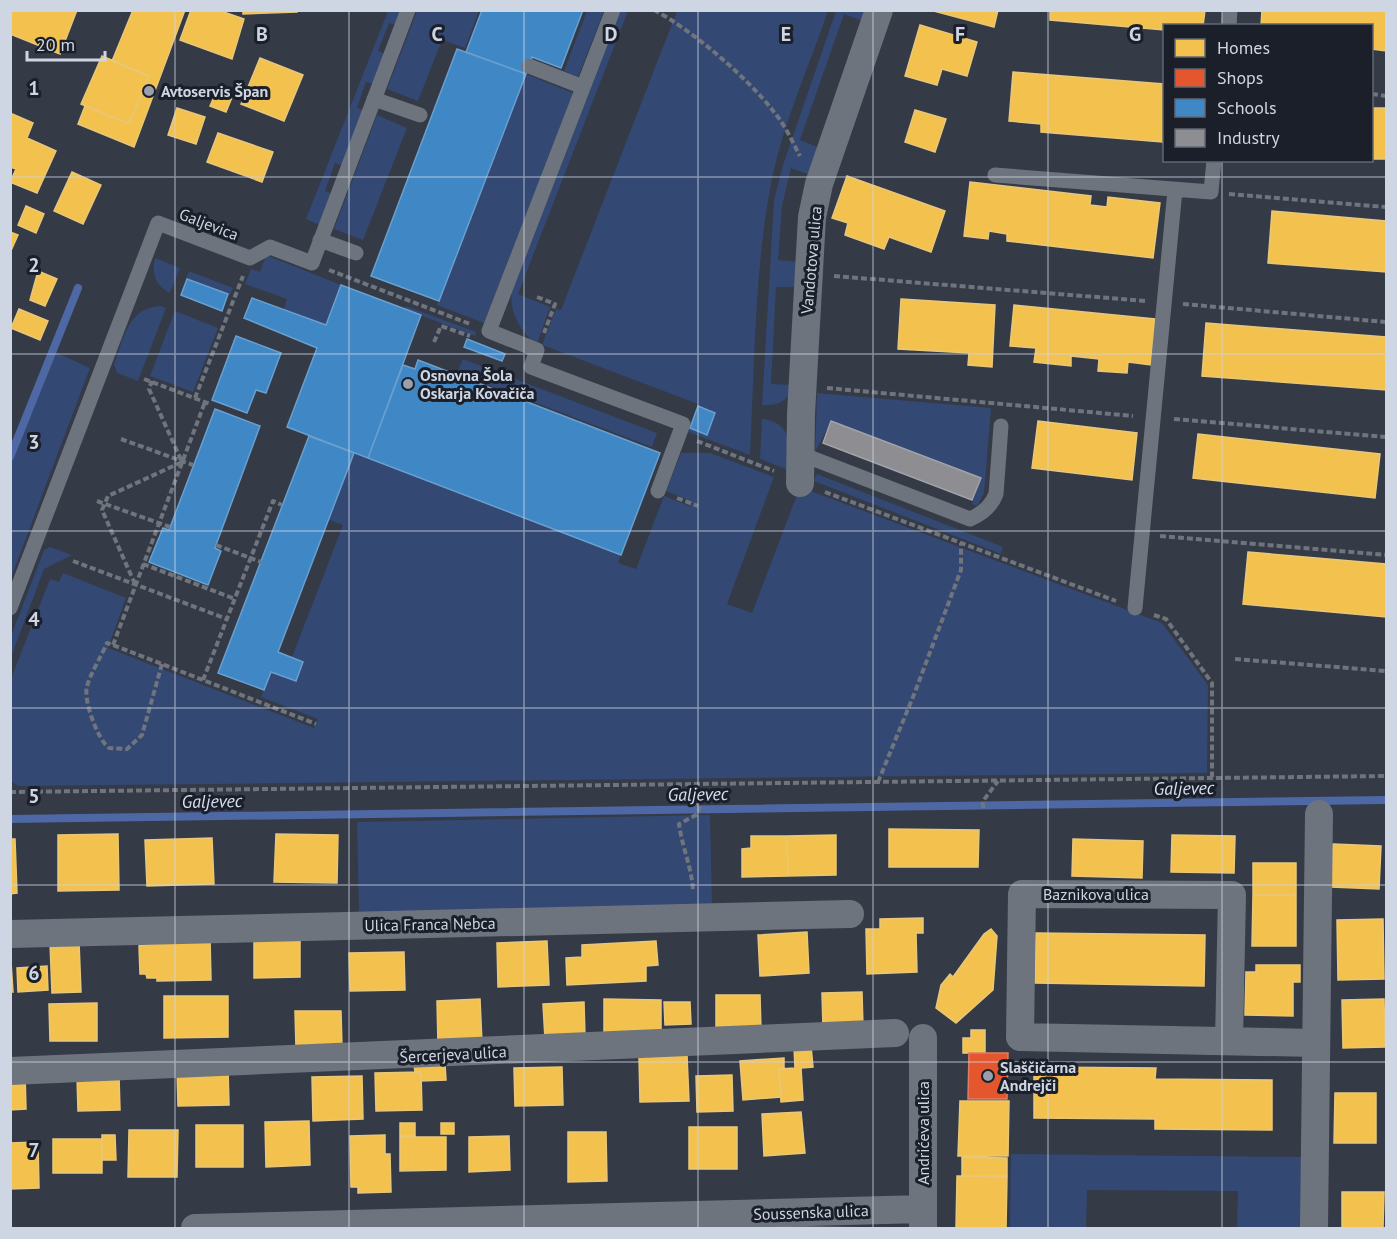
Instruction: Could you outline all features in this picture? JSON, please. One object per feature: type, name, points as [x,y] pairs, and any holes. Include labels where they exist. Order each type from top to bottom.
[{"type":"street","name":"Vandotova ulica","points":[[800,483],[802,386],[812,217],[819,184],[879,10]]},
{"type":"street","points":[[1314,1228],[1319,814]]},
{"type":"street","name":"Baznikova ulica","points":[[1229,1041],[1232,895],[1022,894],[1020,1036],[1229,1041],[1315,1043]]},
{"type":"street","name":"Ulica Franca Nebca","points":[[10,934],[850,914]]},
{"type":"street","name":"Šercerjeva ulica","points":[[10,1071],[895,1033]]},
{"type":"street","name":"Andrićeva ulica","points":[[923,1038],[923,1219]]},
{"type":"street","name":"Soussenska ulica","points":[[195,1228],[923,1219]]},
{"type":"lane","points":[[312,263],[408,10]]},
{"type":"lane","points":[[613,10],[489,331],[537,350],[531,367],[683,424],[658,491]]},
{"type":"lane","points":[[529,66],[583,87]]},
{"type":"lane","points":[[374,99],[420,115]]},
{"type":"lane","points":[[995,176],[1211,192],[1214,162]]},
{"type":"lane","points":[[1136,608],[1175,190]]},
{"type":"lane","name":"Galjevica","points":[[10,608],[158,223],[250,258],[270,247],[312,263]]},
{"type":"lane","points":[[320,240],[356,253]]},
{"type":"lane","points":[[801,454],[970,519],[981,514],[993,502],[996,494],[1002,426]]},
{"type":"path","points":[[654,10],[679,24],[746,82],[774,112],[809,173],[819,184]]},
{"type":"path","points":[[1211,192],[1386,207]]},
{"type":"path","points":[[195,398],[250,258]]},
{"type":"path","points":[[312,263],[489,331],[484,342],[441,326],[434,342]]},
{"type":"path","points":[[809,274],[1386,322]]},
{"type":"path","points":[[537,297],[555,304],[545,331]]},
{"type":"path","points":[[113,645],[182,462],[208,403],[144,379]]},
{"type":"path","points":[[152,381],[148,389],[182,462]]},
{"type":"path","points":[[802,386],[1386,437]]},
{"type":"path","points":[[680,434],[800,483],[1166,619],[1212,683],[1212,777]]},
{"type":"path","points":[[121,439],[193,465]]},
{"type":"path","points":[[135,584],[102,510],[104,503],[108,496],[182,462]]},
{"type":"path","points":[[97,501],[170,527]]},
{"type":"path","points":[[203,680],[273,501],[282,505]]},
{"type":"path","points":[[1144,535],[1386,555]]},
{"type":"path","points":[[878,782],[961,570],[961,543]]},
{"type":"path","points":[[216,545],[261,562]]},
{"type":"path","points":[[73,561],[228,619]]},
{"type":"path","points":[[143,564],[235,599]]},
{"type":"path","points":[[162,664],[142,735],[128,749],[109,748],[98,732],[86,695],[87,686],[107,643],[113,645],[162,664],[316,724]]},
{"type":"path","points":[[1235,658],[1386,671]]},
{"type":"path","points":[[10,792],[1386,776]]},
{"type":"path","points":[[983,808],[983,801],[998,781]]},
{"type":"path","points":[[680,784],[680,796],[700,808],[698,814],[680,824],[682,842],[692,874],[695,918]]},
{"type":"shaded area","points":[[388,11],[402,11],[396,25],[389,23],[378,51],[385,54],[374,84],[366,82],[357,108],[363,110],[343,166],[335,163],[325,191],[332,194],[320,225],[306,219]]},
{"type":"shaded area","points":[[417,11],[479,11],[465,48],[442,40],[418,101],[387,89]]},
{"type":"shaded area","points":[[587,11],[604,11],[578,77],[564,71]]},
{"type":"shaded area","points":[[620,11],[628,11],[518,294],[550,307],[537,344],[526,335],[517,321],[512,306],[512,292]]},
{"type":"shaded area","points":[[677,11],[828,11],[784,133],[773,174],[762,244],[756,314],[750,455],[688,432],[698,404],[542,345],[556,309],[561,310]]},
{"type":"shaded area","points":[[836,11],[866,11],[863,21],[844,14],[800,140],[820,148],[810,175],[791,168],[782,206],[778,260],[798,262],[797,287],[776,287],[771,384],[792,385],[782,402],[762,405],[774,200],[783,165]]},
{"type":"shaded area","points":[[526,74],[573,93],[484,323],[437,305]]},
{"type":"shaded area","points":[[377,115],[407,128],[363,240],[334,229]]},
{"type":"shaded area","points":[[266,255],[341,285],[326,325],[284,309],[287,299],[245,284],[251,269],[260,272]]},
{"type":"shaded area","points":[[155,258],[180,268],[170,293],[158,283],[154,269]]},
{"type":"shaded area","points":[[189,271],[233,288],[230,295],[186,278]]},
{"type":"shaded area","points":[[161,306],[166,308],[138,381],[117,373],[114,364],[125,334],[134,318],[150,308]]},
{"type":"shaded area","points":[[406,306],[476,332],[475,336],[404,309]]},
{"type":"shaded area","points":[[175,311],[218,328],[193,392],[150,376]]},
{"type":"shaded area","points":[[55,352],[90,368],[11,578],[11,464]]},
{"type":"shaded area","points":[[463,359],[657,433],[652,447],[457,373]]},
{"type":"shaded area","points":[[817,393],[991,408],[984,493],[977,506],[972,504],[981,478],[831,422],[815,452]]},
{"type":"shaded area","points":[[762,419],[772,421],[784,430],[790,445],[793,472],[760,459]]},
{"type":"shaded area","points":[[354,453],[621,555],[618,563],[636,569],[664,496],[690,506],[691,501],[666,491],[681,453],[710,453],[774,477],[727,604],[752,613],[800,487],[1162,623],[1208,685],[1207,773],[18,786],[11,781],[10,681],[50,579],[59,582],[63,573],[126,598],[108,648],[314,728],[318,719],[261,697],[271,672],[296,681],[303,662],[292,657],[343,525],[329,520]]},
{"type":"shaded area","points":[[817,474],[1003,547],[1001,554],[814,481]]},
{"type":"shaded area","points":[[50,547],[72,555],[44,569],[11,657],[11,636],[44,550]]},
{"type":"shaded area","points":[[710,815],[712,905],[359,913],[357,822]]},
{"type":"shaded area","points":[[1011,1154],[1305,1157],[1304,1228],[1237,1228],[1238,1191],[1087,1190],[1086,1228],[1010,1228]]},
{"type":"building: Homes","points":[[10,10],[77,10],[60,54],[10,34]]},
{"type":"building: Homes","name":"Avtoservis Špan","points":[[133,10],[185,10],[134,147],[78,124],[85,106],[129,124],[149,76],[112,61]]},
{"type":"building: Homes","points":[[191,10],[218,10],[244,19],[232,59],[180,40]]},
{"type":"building: Homes","points":[[243,10],[297,10],[297,12],[243,14]]},
{"type":"building: Homes","points":[[930,10],[998,10],[994,27]]},
{"type":"building: Homes","points":[[1050,10],[1205,10],[1203,24],[1163,24],[1163,30],[1050,20]]},
{"type":"building: Homes","points":[[1262,10],[1386,10],[1386,51],[1373,49],[1373,24],[1261,24]]},
{"type":"building: Homes","points":[[920,25],[977,42],[967,76],[942,69],[937,85],[905,76]]},
{"type":"building: Homes","points":[[102,56],[149,76],[129,124],[81,104]]},
{"type":"building: Homes","points":[[260,58],[303,75],[284,121],[241,104]]},
{"type":"building: Homes","points":[[1013,72],[1163,84],[1163,142],[1041,132],[1041,124],[1009,121]]},
{"type":"building: Homes","points":[[218,88],[233,95],[226,112],[210,106]]},
{"type":"building: Homes","points":[[177,108],[205,117],[196,144],[168,135]]},
{"type":"building: Homes","points":[[1373,108],[1386,108],[1386,159],[1373,159]]},
{"type":"building: Homes","points":[[915,110],[946,119],[935,152],[905,142]]},
{"type":"building: Homes","points":[[10,113],[33,123],[27,138],[56,151],[37,193],[10,182],[16,169],[10,167]]},
{"type":"building: Homes","points":[[218,133],[273,152],[262,182],[207,162]]},
{"type":"building: Homes","points":[[72,172],[101,185],[83,224],[54,211]]},
{"type":"building: Homes","points":[[847,176],[945,211],[931,252],[889,237],[884,249],[845,235],[848,223],[832,218]]},
{"type":"building: Homes","points":[[970,182],[1091,196],[1090,205],[1107,207],[1108,197],[1160,203],[1153,258],[1007,241],[1007,234],[989,231],[988,239],[964,236]]},
{"type":"building: Homes","points":[[26,206],[44,214],[36,233],[18,225]]},
{"type":"building: Homes","points":[[1272,211],[1386,221],[1386,272],[1268,263]]},
{"type":"building: Homes","points":[[10,232],[18,235],[10,253]]},
{"type":"building: Homes","points":[[38,271],[57,279],[45,306],[30,300]]},
{"type":"building: Homes","points":[[901,299],[995,305],[992,367],[968,365],[969,353],[898,349]]},
{"type":"building: Homes","points":[[1014,305],[1155,319],[1151,365],[1128,362],[1127,373],[1098,371],[1099,359],[1071,356],[1071,366],[1034,362],[1036,348],[1010,346]]},
{"type":"building: Homes","points":[[19,309],[48,321],[40,340],[11,328]]},
{"type":"building: Homes","points":[[1206,323],[1386,337],[1386,390],[1202,376]]},
{"type":"building: Homes","points":[[1038,421],[1137,433],[1132,480],[1032,468]]},
{"type":"building: Homes","points":[[1198,434],[1380,454],[1375,498],[1193,478]]},
{"type":"building: Homes","points":[[1248,552],[1386,564],[1386,617],[1243,604]]},
{"type":"building: Homes","points":[[889,829],[979,830],[978,867],[889,867]]},
{"type":"building: Homes","points":[[118,834],[119,890],[58,891],[58,835]]},
{"type":"building: Homes","points":[[276,834],[338,835],[337,883],[274,882]]},
{"type":"building: Homes","points":[[836,835],[836,875],[788,876],[787,836]]},
{"type":"building: Homes","points":[[1172,835],[1235,836],[1234,873],[1171,872]]},
{"type":"building: Homes","points":[[751,836],[787,836],[788,876],[742,877],[742,849],[751,848]]},
{"type":"building: Homes","points":[[212,838],[214,884],[147,886],[145,840]]},
{"type":"building: Homes","points":[[10,839],[15,839],[17,893],[10,894]]},
{"type":"building: Homes","points":[[1073,839],[1143,841],[1142,878],[1072,876]]},
{"type":"building: Homes","points":[[1333,844],[1381,846],[1379,889],[1331,887]]},
{"type":"building: Homes","points":[[1253,863],[1296,863],[1296,895],[1253,895]]},
{"type":"building: Homes","points":[[1253,895],[1296,895],[1296,946],[1252,946]]},
{"type":"building: Homes","points":[[923,918],[923,933],[916,933],[917,972],[867,974],[866,929],[880,929],[880,919]]},
{"type":"building: Homes","points":[[1383,919],[1384,979],[1338,980],[1337,920]]},
{"type":"building: Homes","points":[[991,929],[997,936],[993,990],[956,1023],[936,1008],[941,985],[950,974],[953,977],[984,934]]},
{"type":"building: Homes","points":[[807,932],[809,973],[760,976],[758,935]]},
{"type":"building: Homes","points":[[1036,933],[1205,935],[1204,986],[1035,983]]},
{"type":"building: Homes","points":[[254,936],[300,936],[300,977],[254,978]]},
{"type":"building: Homes","points":[[210,938],[211,980],[157,981],[157,978],[147,978],[146,974],[140,974],[139,946],[146,945],[146,942]]},
{"type":"building: Homes","points":[[547,941],[549,985],[498,987],[497,943]]},
{"type":"building: Homes","points":[[656,941],[658,965],[646,966],[646,981],[567,985],[566,958],[582,957],[582,945]]},
{"type":"building: Homes","points":[[79,942],[81,992],[52,993],[50,943]]},
{"type":"building: Homes","points":[[10,946],[13,992],[10,992]]},
{"type":"building: Homes","points":[[404,952],[405,990],[350,991],[349,953]]},
{"type":"building: Homes","points":[[1256,965],[1300,965],[1300,982],[1293,982],[1293,1016],[1245,1015],[1246,972],[1256,972]]},
{"type":"building: Homes","points":[[47,966],[48,990],[18,992],[17,968]]},
{"type":"building: Homes","points":[[862,992],[863,1027],[823,1028],[822,993]]},
{"type":"building: Homes","points":[[716,995],[760,995],[761,1030],[716,1031]]},
{"type":"building: Homes","points":[[164,996],[228,996],[228,1037],[164,1038]]},
{"type":"building: Homes","points":[[480,999],[482,1043],[438,1044],[437,1001]]},
{"type":"building: Homes","points":[[604,999],[661,1000],[661,1035],[604,1034]]},
{"type":"building: Homes","points":[[1384,999],[1385,1047],[1343,1048],[1342,1000]]},
{"type":"building: Homes","points":[[584,1002],[585,1037],[545,1039],[543,1004]]},
{"type":"building: Homes","points":[[664,1002],[690,1002],[691,1024],[665,1025]]},
{"type":"building: Homes","points":[[97,1003],[97,1041],[50,1041],[49,1004]]},
{"type":"building: Homes","points":[[295,1011],[341,1011],[342,1047],[296,1048]]},
{"type":"building: Homes","points":[[971,1030],[985,1030],[985,1053],[963,1053],[963,1038],[971,1038]]},
{"type":"building: Homes","points":[[811,1046],[813,1067],[801,1068],[803,1100],[781,1102],[779,1069],[795,1068],[794,1048]]},
{"type":"building: Homes","points":[[687,1055],[689,1101],[640,1102],[639,1057]]},
{"type":"building: Homes","points":[[784,1058],[784,1069],[779,1069],[781,1097],[743,1100],[740,1061]]},
{"type":"building: Homes","points":[[445,1064],[446,1080],[421,1081],[421,1072],[415,1072],[414,1065]]},
{"type":"building: Homes","points":[[562,1067],[563,1105],[515,1106],[514,1068]]},
{"type":"building: Homes","points":[[1034,1067],[1156,1068],[1155,1079],[1272,1080],[1272,1130],[1155,1129],[1155,1119],[1034,1118]]},
{"type":"building: Homes","points":[[228,1068],[229,1105],[178,1106],[177,1069]]},
{"type":"building: Homes","points":[[421,1072],[422,1110],[376,1111],[375,1073]]},
{"type":"building: Homes","points":[[25,1073],[26,1109],[10,1110],[10,1074]]},
{"type":"building: Homes","points":[[732,1075],[733,1111],[697,1112],[696,1076]]},
{"type":"building: Homes","points":[[119,1076],[120,1110],[78,1111],[77,1077]]},
{"type":"building: Homes","points":[[362,1076],[363,1119],[313,1121],[312,1077]]},
{"type":"building: Homes","points":[[1335,1093],[1376,1093],[1376,1143],[1334,1143]]},
{"type":"building: Homes","points":[[960,1101],[1009,1101],[1008,1156],[958,1156]]},
{"type":"building: Homes","points":[[801,1112],[805,1153],[764,1156],[762,1114]]},
{"type":"building: Homes","points":[[309,1121],[310,1165],[266,1167],[265,1122]]},
{"type":"building: Homes","points":[[400,1123],[415,1123],[415,1136],[400,1136]]},
{"type":"building: Homes","points":[[441,1123],[454,1123],[454,1134],[441,1134]]},
{"type":"building: Homes","points":[[196,1125],[243,1125],[243,1167],[196,1167]]},
{"type":"building: Homes","points":[[689,1127],[737,1127],[737,1169],[689,1169]]},
{"type":"building: Homes","points":[[129,1130],[178,1130],[177,1177],[128,1177]]},
{"type":"building: Homes","points":[[568,1132],[606,1132],[607,1181],[568,1182]]},
{"type":"building: Homes","points":[[102,1135],[115,1135],[116,1160],[102,1160]]},
{"type":"building: Homes","points":[[385,1135],[385,1154],[390,1154],[391,1192],[358,1193],[358,1187],[351,1187],[350,1136]]},
{"type":"building: Homes","points":[[509,1136],[510,1170],[469,1172],[469,1137]]},
{"type":"building: Homes","points":[[400,1137],[446,1137],[446,1170],[400,1171]]},
{"type":"building: Homes","points":[[53,1139],[102,1139],[102,1173],[53,1173]]},
{"type":"building: Homes","points":[[38,1142],[39,1188],[10,1189],[10,1143]]},
{"type":"building: Homes","points":[[962,1157],[1007,1158],[1007,1176],[962,1176]]},
{"type":"building: Homes","points":[[957,1176],[1007,1177],[1006,1228],[956,1228]]},
{"type":"building: Homes","points":[[1342,1192],[1384,1192],[1383,1228],[1342,1228]]},
{"type":"building: Shops","name":"Slaščičarna Andrejči","points":[[969,1053],[1008,1053],[1007,1099],[968,1099]]},
{"type":"building: Schools","points":[[482,10],[583,10],[561,68],[532,57],[526,74],[466,52]]},
{"type":"building: Schools","points":[[457,49],[526,74],[439,301],[371,276]]},
{"type":"building: Schools","points":[[187,279],[228,294],[222,311],[181,295]]},
{"type":"building: Schools","points":[[341,285],[421,315],[368,458],[287,427],[317,348],[244,318],[252,298],[326,325]]},
{"type":"building: Schools","points":[[236,336],[281,353],[266,393],[256,390],[247,413],[212,400]]},
{"type":"building: Schools","points":[[467,339],[505,354],[502,361],[464,347]]},
{"type":"building: Schools","points":[[418,360],[660,453],[621,555],[368,458],[403,365],[415,369]]},
{"type":"building: Schools","points":[[698,406],[715,413],[707,435],[690,428]]},
{"type":"building: Schools","points":[[215,409],[260,426],[215,548],[221,551],[208,585],[149,562],[163,528],[169,530]]},
{"type":"building: Schools","points":[[309,436],[354,453],[278,652],[303,662],[296,681],[271,672],[264,690],[218,673]]},
{"type":"building: Industry","points":[[831,421],[981,478],[972,500],[823,443]]},
{"type":"building: Industry","points":[[773,1227],[892,1228],[773,1228]]},
{"type":"waterway","points":[[10,457],[78,288]]},
{"type":"waterway","name":"Galjevec","points":[[10,819],[1386,800]]},
{"type":"place","name":"Avtoservis Špan","points":[[149,91]]},
{"type":"place","name":"Osnovna Šola Oskarja Kovačiča","points":[[408,384]]},
{"type":"place","name":"Slaščičarna Andrejči","points":[[988,1076]]}]
